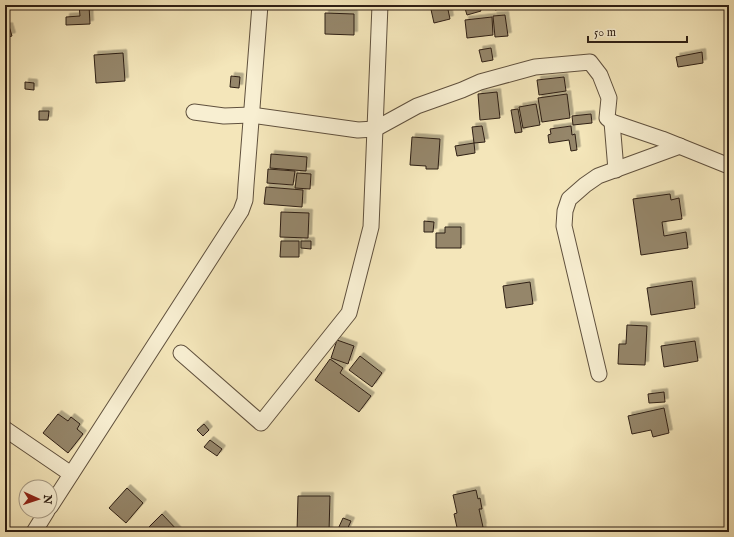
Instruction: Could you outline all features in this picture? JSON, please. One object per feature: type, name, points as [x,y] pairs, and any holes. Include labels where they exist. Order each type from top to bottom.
[{"type":"street","points":[[58,494],[241,211],[245,200],[260,5]]},
{"type":"street","points":[[181,353],[261,422],[349,314],[371,227],[380,5]]},
{"type":"street","points":[[194,112],[224,116],[251,115],[358,130],[375,129],[417,106],[480,82],[535,67],[590,62],[600,75],[609,98],[607,118],[612,122],[680,146],[729,166]]},
{"type":"street","points":[[612,122],[616,170]]},
{"type":"street","points":[[599,374],[564,226],[565,211],[569,199],[598,176],[680,146]]},
{"type":"street","points":[[5,429],[71,474]]},
{"type":"street","points":[[34,532],[42,519]]},
{"type":"building","points":[[79,5],[89,5],[90,24],[66,25],[66,17],[80,16]]},
{"type":"building","points":[[430,5],[447,5],[450,19],[434,23]]},
{"type":"building","points":[[464,5],[479,5],[481,11],[467,15]]},
{"type":"building","points":[[494,5],[516,5],[495,10]]},
{"type":"building","points":[[325,13],[354,14],[354,35],[325,34]]},
{"type":"building","points":[[505,15],[508,36],[495,37],[493,16]]},
{"type":"building","points":[[492,17],[493,35],[467,38],[465,20]]},
{"type":"building","points":[[9,26],[12,36],[5,38],[5,27]]},
{"type":"building","points":[[491,48],[493,60],[482,62],[479,50]]},
{"type":"building","points":[[702,52],[703,63],[678,67],[676,57]]},
{"type":"building","points":[[123,53],[125,81],[96,83],[94,55]]},
{"type":"building","points":[[231,76],[240,77],[239,88],[230,87]]},
{"type":"building","points":[[564,77],[566,91],[539,95],[537,80]]},
{"type":"building","points":[[25,82],[34,83],[34,90],[25,89]]},
{"type":"building","points":[[497,92],[500,118],[480,120],[478,94]]},
{"type":"building","points":[[567,94],[570,118],[542,122],[538,98]]},
{"type":"building","points":[[536,104],[540,125],[523,128],[519,107]]},
{"type":"building","points":[[518,109],[522,132],[515,133],[511,110]]},
{"type":"building","points":[[39,111],[49,111],[48,120],[39,120]]},
{"type":"building","points":[[591,114],[592,123],[573,125],[572,116]]},
{"type":"building","points":[[482,126],[485,142],[474,143],[472,127]]},
{"type":"building","points":[[571,126],[572,135],[575,134],[577,150],[571,151],[569,140],[549,143],[548,135],[551,134],[550,129]]},
{"type":"building","points":[[412,137],[440,139],[438,169],[426,169],[426,166],[410,165]]},
{"type":"building","points":[[474,143],[475,153],[457,156],[455,146]]},
{"type":"building","points":[[271,154],[307,157],[306,171],[270,168]]},
{"type":"building","points":[[268,169],[295,171],[293,185],[267,183]]},
{"type":"building","points":[[297,173],[311,174],[310,189],[295,188]]},
{"type":"building","points":[[266,187],[303,190],[302,207],[264,204]]},
{"type":"building","points":[[670,194],[671,200],[679,198],[682,219],[662,222],[664,236],[686,232],[688,248],[641,255],[633,199]]},
{"type":"building","points":[[281,212],[309,213],[308,238],[280,237]]},
{"type":"building","points":[[424,221],[434,222],[433,232],[424,232]]},
{"type":"building","points":[[445,227],[461,227],[461,248],[436,248],[436,233],[445,233]]},
{"type":"building","points":[[281,241],[299,241],[299,257],[280,257]]},
{"type":"building","points":[[301,241],[311,241],[311,249],[301,248]]},
{"type":"building","points":[[692,281],[695,308],[651,315],[647,288]]},
{"type":"building","points":[[530,282],[533,304],[506,308],[503,286]]},
{"type":"building","points":[[627,325],[647,326],[645,365],[618,364],[619,344],[626,344]]},
{"type":"building","points":[[337,340],[354,346],[348,364],[331,358]]},
{"type":"building","points":[[695,341],[698,361],[664,367],[661,346]]},
{"type":"building","points":[[360,356],[382,373],[372,387],[349,370]]},
{"type":"building","points":[[330,359],[343,368],[340,373],[371,396],[359,412],[315,380]]},
{"type":"building","points":[[664,392],[665,402],[649,403],[648,394]]},
{"type":"building","points":[[664,408],[669,433],[653,437],[651,430],[632,434],[628,416]]},
{"type":"building","points":[[58,414],[68,421],[71,417],[80,424],[77,429],[83,434],[68,453],[43,433]]},
{"type":"building","points":[[204,424],[209,430],[203,436],[197,430]]},
{"type":"building","points":[[210,440],[222,449],[217,456],[204,447]]},
{"type":"building","points":[[127,488],[143,503],[126,523],[109,508]]},
{"type":"building","points":[[476,490],[478,499],[480,498],[482,509],[479,509],[483,531],[469,532],[469,530],[458,532],[454,514],[457,513],[453,495]]},
{"type":"building","points":[[298,496],[330,496],[329,532],[297,532]]},
{"type":"building","points":[[162,514],[179,532],[148,532],[146,530]]},
{"type":"building","points":[[343,518],[351,521],[346,532],[338,529]]}]
